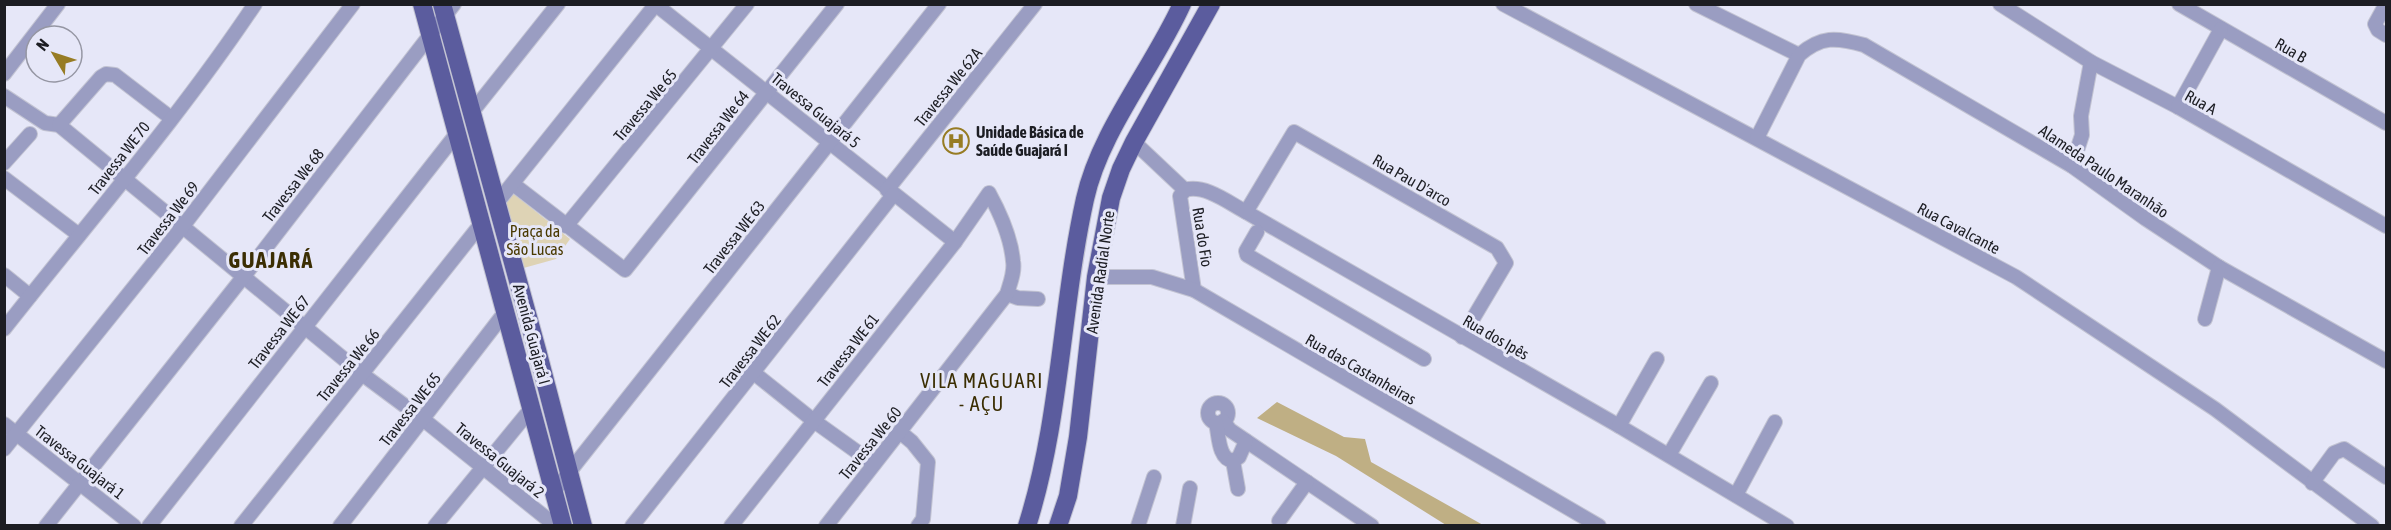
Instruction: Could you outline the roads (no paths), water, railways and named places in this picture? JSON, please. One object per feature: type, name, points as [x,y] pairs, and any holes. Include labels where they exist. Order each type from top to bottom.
[{"type":"main road","name":"Avenida Guajará I","points":[[422,4],[506,311],[530,410],[555,490],[563,525]]},
{"type":"main road","name":"Avenida Radial Norte","points":[[1027,525],[1040,483],[1053,414],[1070,284],[1085,199],[1092,177],[1116,125],[1182,4]]},
{"type":"main road","name":"Avenida Radial Norte","points":[[1058,525],[1068,496],[1078,437],[1096,277],[1102,235],[1111,198],[1134,142],[1211,4]]},
{"type":"main road","name":"Avenida Guajará I","points":[[446,8],[496,204],[583,525]]},
{"type":"street","points":[[4,74],[58,4]]},
{"type":"street","name":"Travessa WE 70","points":[[4,329],[126,180],[171,118],[216,63],[255,4]]},
{"type":"street","name":"Travessa We 69","points":[[4,448],[183,226],[353,4]]},
{"type":"street","points":[[472,112],[558,4]]},
{"type":"street","name":"Travessa We 65","points":[[566,226],[713,49],[747,4]]},
{"type":"street","name":"Travessa We 64","points":[[566,226],[625,270],[837,4]]},
{"type":"street","name":"Travessa WE 63","points":[[555,490],[939,4]]},
{"type":"street","name":"Travessa We 62A","points":[[890,192],[1035,4]]},
{"type":"street","name":"Rua Cavalcante","points":[[1503,4],[2016,277],[2215,409],[2312,483],[2372,525]]},
{"type":"street","points":[[1696,4],[1799,55],[1757,138]]},
{"type":"street","name":"Rua A","points":[[2001,4],[2091,62],[2178,107],[2386,226]]},
{"type":"street","name":"Rua B","points":[[2179,4],[2386,123]]},
{"type":"street","points":[[496,204],[656,5]]},
{"type":"street","name":"Travessa Guajará 5","points":[[656,5],[955,242]]},
{"type":"street","points":[[2386,5],[2375,24],[2378,30],[2386,35]]},
{"type":"street","name":"Travessa We 68","points":[[46,525],[244,276],[429,35],[446,8]]},
{"type":"street","points":[[2178,107],[2222,29]]},
{"type":"street","name":"Alameda Paulo Maranhão","points":[[1799,55],[1810,45],[1831,39],[1864,45],[2072,166],[2219,267],[2386,361]]},
{"type":"street","points":[[2072,166],[2082,135],[2081,116],[2091,62]]},
{"type":"street","points":[[59,125],[106,74],[115,75],[171,118]]},
{"type":"street","name":"Travessa Guajará 2","points":[[4,96],[45,123],[59,125],[362,374],[556,525]]},
{"type":"street","name":"Travessa WE 67","points":[[149,525],[458,132]]},
{"type":"street","name":"Rua Pau D'arco","points":[[1246,212],[1294,132],[1494,246],[1501,252],[1506,263],[1462,337]]},
{"type":"street","points":[[4,163],[30,135]]},
{"type":"street","points":[[1134,142],[1185,190]]},
{"type":"street","points":[[4,178],[79,235]]},
{"type":"street","points":[[513,184],[566,226]]},
{"type":"street","name":"Rua dos Ipês","points":[[1185,190],[1190,188],[1207,192],[1246,212],[1787,525]]},
{"type":"street","name":"Rua do Fio","points":[[1185,190],[1181,194],[1181,200],[1194,290]]},
{"type":"street","name":"Travessa WE 62","points":[[632,525],[754,374],[890,192]]},
{"type":"street","name":"Travessa WE 61","points":[[731,525],[955,242],[989,193]]},
{"type":"street","name":"Travessa We 60","points":[[826,525],[1007,294],[1014,262],[1007,234],[989,193]]},
{"type":"street","name":"Travessa We 66","points":[[241,525],[481,224]]},
{"type":"street","points":[[1257,232],[1246,251],[1247,255],[1424,359]]},
{"type":"street","points":[[2205,319],[2219,267]]},
{"type":"street","points":[[4,275],[30,296]]},
{"type":"street","name":"Rua das Castanheiras","points":[[1096,277],[1152,277],[1194,290],[1599,525]]},
{"type":"street","points":[[1007,294],[1018,298],[1038,299]]},
{"type":"street","name":"Travessa WE 65","points":[[340,525],[424,420],[506,311]]},
{"type":"street","points":[[1618,426],[1657,359]]},
{"type":"street","points":[[754,374],[874,464]]},
{"type":"street","points":[[1669,455],[1712,383]]},
{"type":"street","points":[[435,525],[530,410]]},
{"type":"street","points":[[1246,441],[1239,457],[1233,461],[1227,460],[1223,455],[1220,422],[1368,524]]},
{"type":"street","points":[[1736,495],[1775,422]]},
{"type":"street","name":"Travessa Guajará 1","points":[[4,424],[135,525]]},
{"type":"street","points":[[900,432],[912,442],[928,462],[923,519],[918,525]]},
{"type":"street","points":[[2312,483],[2334,453],[2344,449],[2386,477]]},
{"type":"street","points":[[1233,461],[1238,489]]},
{"type":"street","points":[[1138,525],[1154,477]]},
{"type":"street","points":[[1279,521],[1307,482]]},
{"type":"street","points":[[1183,525],[1190,488]]},
{"type":"street","points":[[530,525],[540,514]]},
{"type":"place","name":"Unidade Básica de Saúde Guajará I","points":[[956,141]]},
{"type":"district","name":"GUAJARÁ","points":[[271,260]]},
{"type":"district","name":"VILA MAGUARI - AÇU","points":[[982,392]]},
{"type":"park label","name":"Praça da São Lucas","points":[[535,240]]}]
